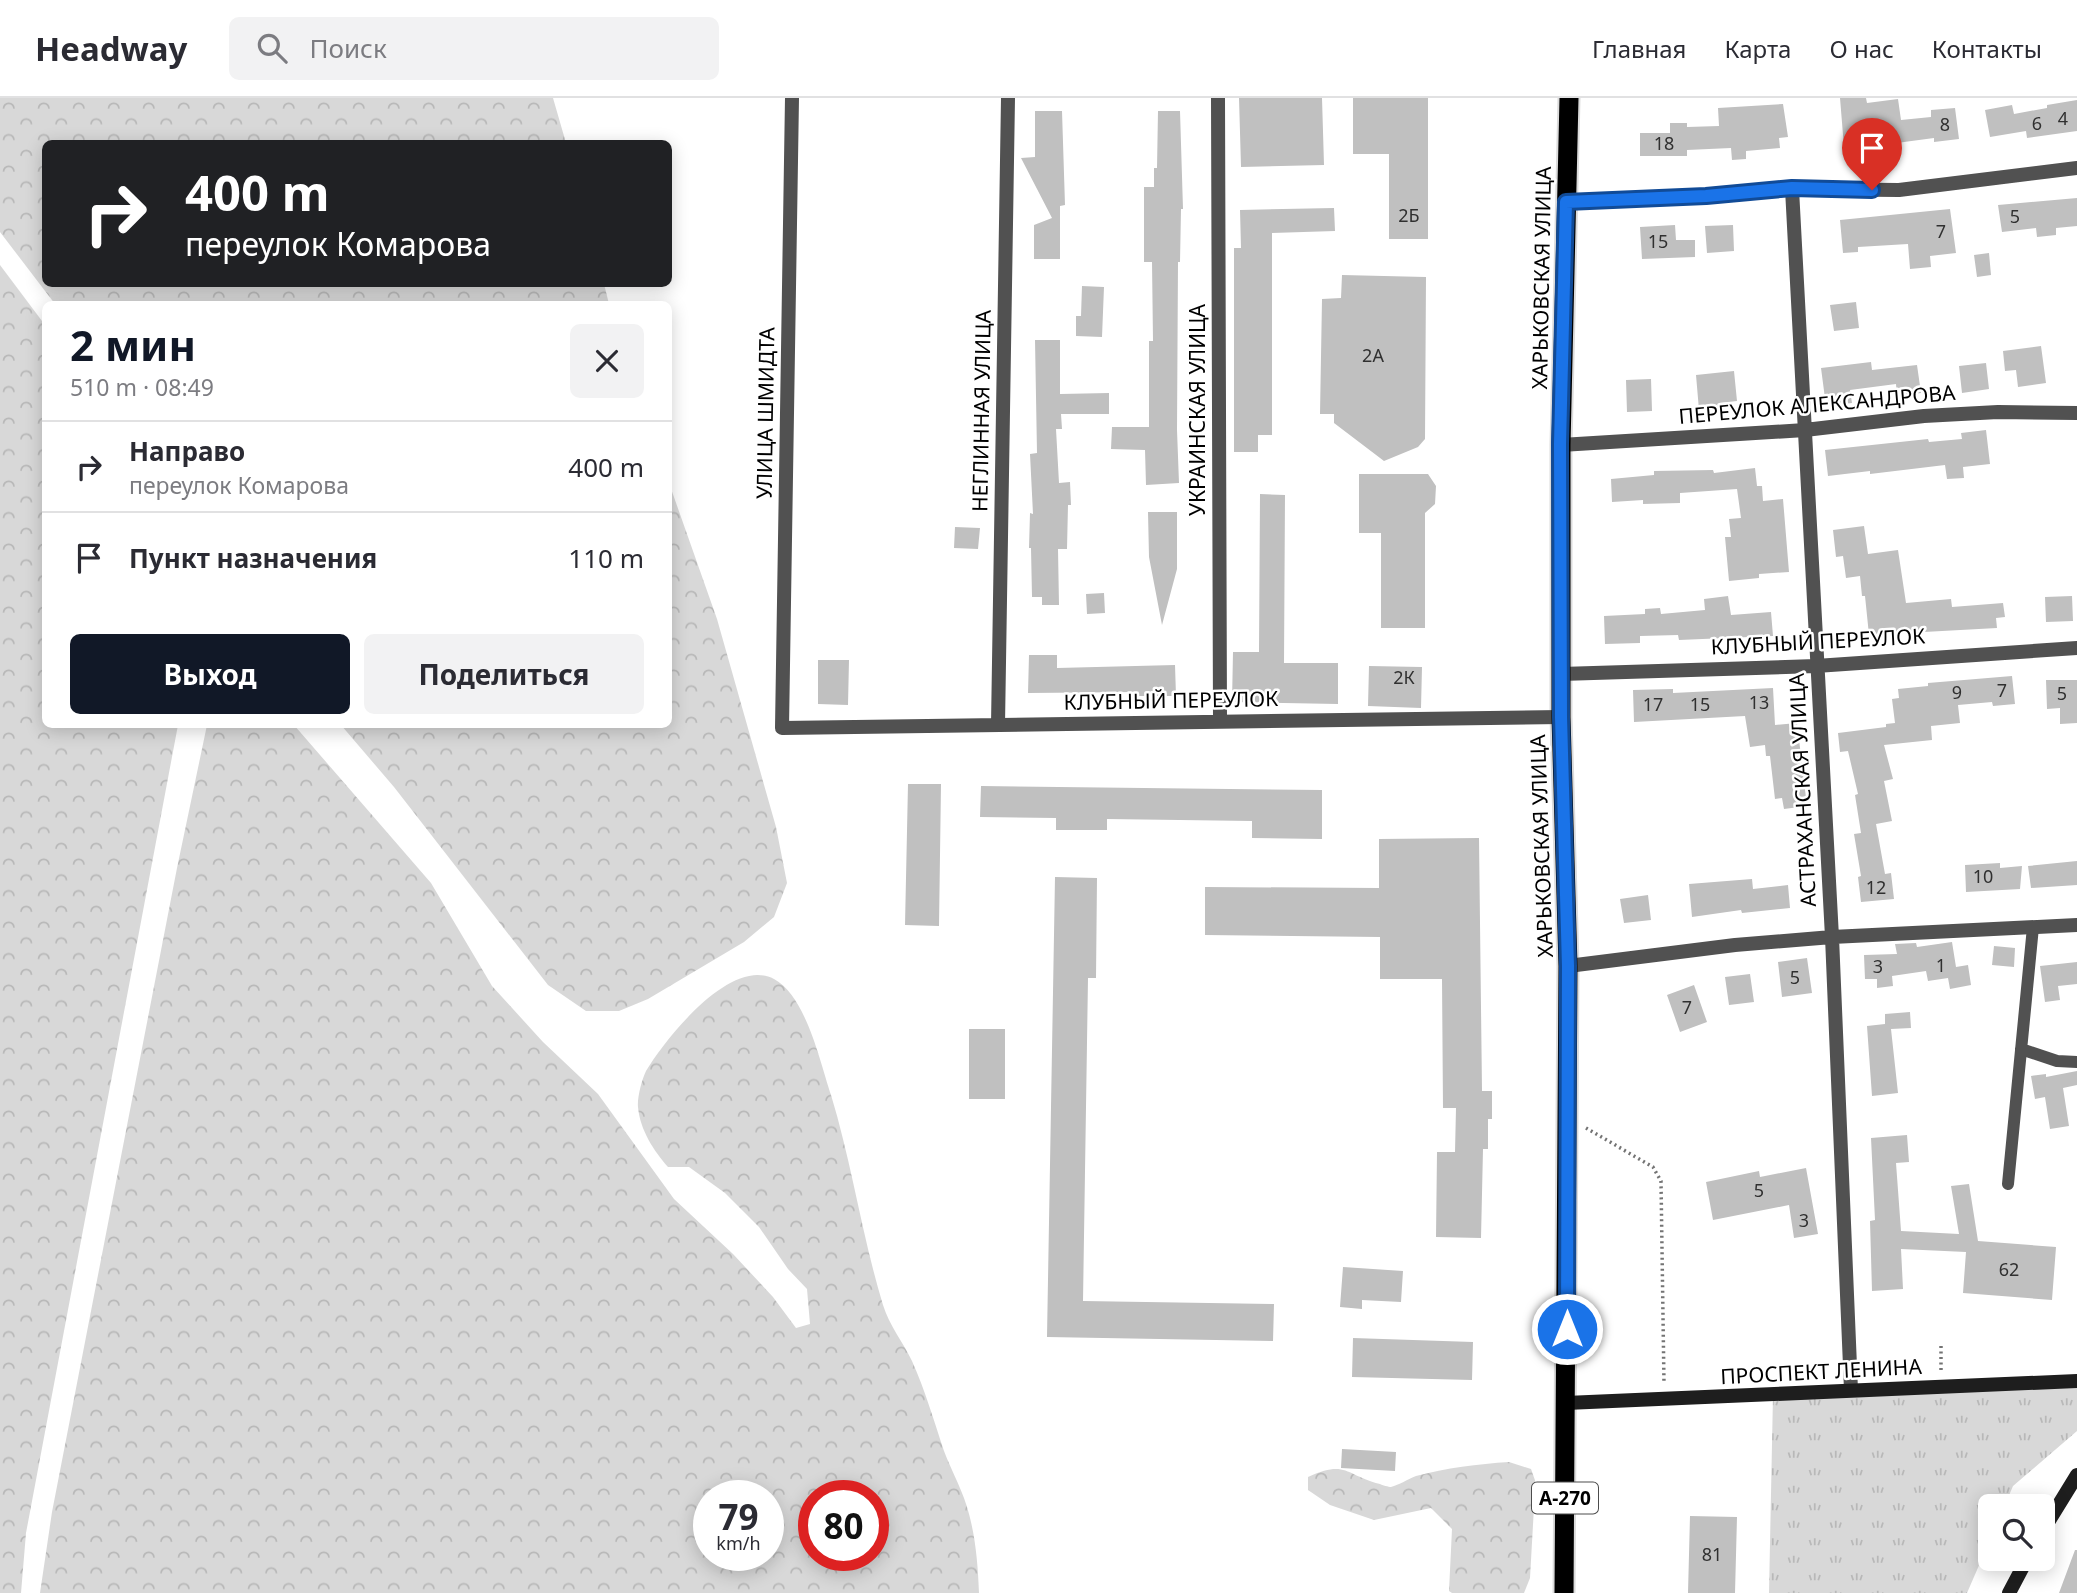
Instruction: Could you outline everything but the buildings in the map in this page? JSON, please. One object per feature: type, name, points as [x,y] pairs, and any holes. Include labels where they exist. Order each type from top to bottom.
[{"type":"highway","name":"ХАРЬКОВСКАЯ УЛИЦА","points":[[1564,1593],[1568,966],[1561,717],[1560,444],[1569,98]]},
{"type":"main road","name":"ПРОСПЕКТ ЛЕНИНА","points":[[1566,1403],[2077,1381]]},
{"type":"main road","points":[[2055,1511],[2077,1475]]},
{"type":"main road","points":[[2009,1593],[2021,1571]]},
{"type":"street","name":"УЛИЦА ШМИДТА","points":[[782,728],[792,98]]},
{"type":"street","name":"НЕГЛИННАЯ УЛИЦА","points":[[998,725],[1008,98]]},
{"type":"street","name":"УКРАИНСКАЯ УЛИЦА","points":[[1218,98],[1220,722]]},
{"type":"street","points":[[1566,202],[1706,196],[1792,188],[1899,190],[2077,168]]},
{"type":"street","name":"АСТРАХАНСКАЯ УЛИЦА","points":[[1792,188],[1832,937],[1851,1390]]},
{"type":"street","name":"ПЕРЕУЛОК АЛЕКСАНДРОВА","points":[[1560,444],[1805,430],[1924,416],[1998,412],[2077,413]]},
{"type":"street","name":"КЛУБНЫЙ ПЕРЕУЛОК","points":[[1561,674],[1816,666],[2077,648]]},
{"type":"street","name":"КЛУБНЫЙ ПЕРЕУЛОК","points":[[782,728],[1561,717]]},
{"type":"street","points":[[1568,966],[1832,937],[2077,925]]},
{"type":"lane","points":[[2008,1184],[2033,927]]},
{"type":"lane","points":[[2021,1049],[2057,1061],[2077,1062]]},
{"type":"path","points":[[1568,1118],[1653,1167],[1661,1181],[1664,1400]]},
{"type":"path","points":[[1941,1344],[1941,1387]]},
{"type":"green space","points":[[0,98],[553,98],[565,140],[42,140],[42,287],[0,232]]},
{"type":"green space","points":[[0,265],[42,321],[42,728],[177,728],[26,1533],[21,1593],[0,1593]]},
{"type":"green space","points":[[42,287],[605,287],[608,301],[53,301]]},
{"type":"green space","points":[[672,492],[717,619],[776,827],[787,883],[774,917],[744,942],[648,999],[619,1011],[586,1011],[548,985],[394,787],[344,728],[672,728]]},
{"type":"green space","points":[[206,728],[297,728],[431,883],[492,986],[543,1042],[598,1094],[674,1199],[733,1254],[773,1297],[796,1328],[810,1324],[807,1289],[788,1269],[759,1227],[725,1193],[689,1167],[668,1167],[648,1140],[638,1107],[646,1071],[655,1057],[701,1004],[720,990],[739,979],[757,975],[774,979],[795,1000],[822,1065],[883,1305],[917,1372],[944,1451],[967,1506],[975,1544],[979,1593],[40,1593],[52,1512]]},
{"type":"green space","points":[[2077,1381],[2077,1431],[2013,1486],[2010,1494],[1978,1494],[1978,1568],[1967,1593],[1769,1593],[1773,1395]]},
{"type":"green space","points":[[1509,1462],[1531,1469],[1537,1486],[1530,1578],[1524,1593],[1449,1591],[1452,1529],[1431,1508],[1374,1520],[1330,1505],[1308,1490],[1308,1477],[1331,1469],[1346,1471],[1391,1487],[1416,1476],[1439,1471]]},
{"type":"route","points":[[1567,1329],[1568,966],[1561,717],[1560,444],[1566,202],[1706,196],[1792,188],[1872,190]]}]
